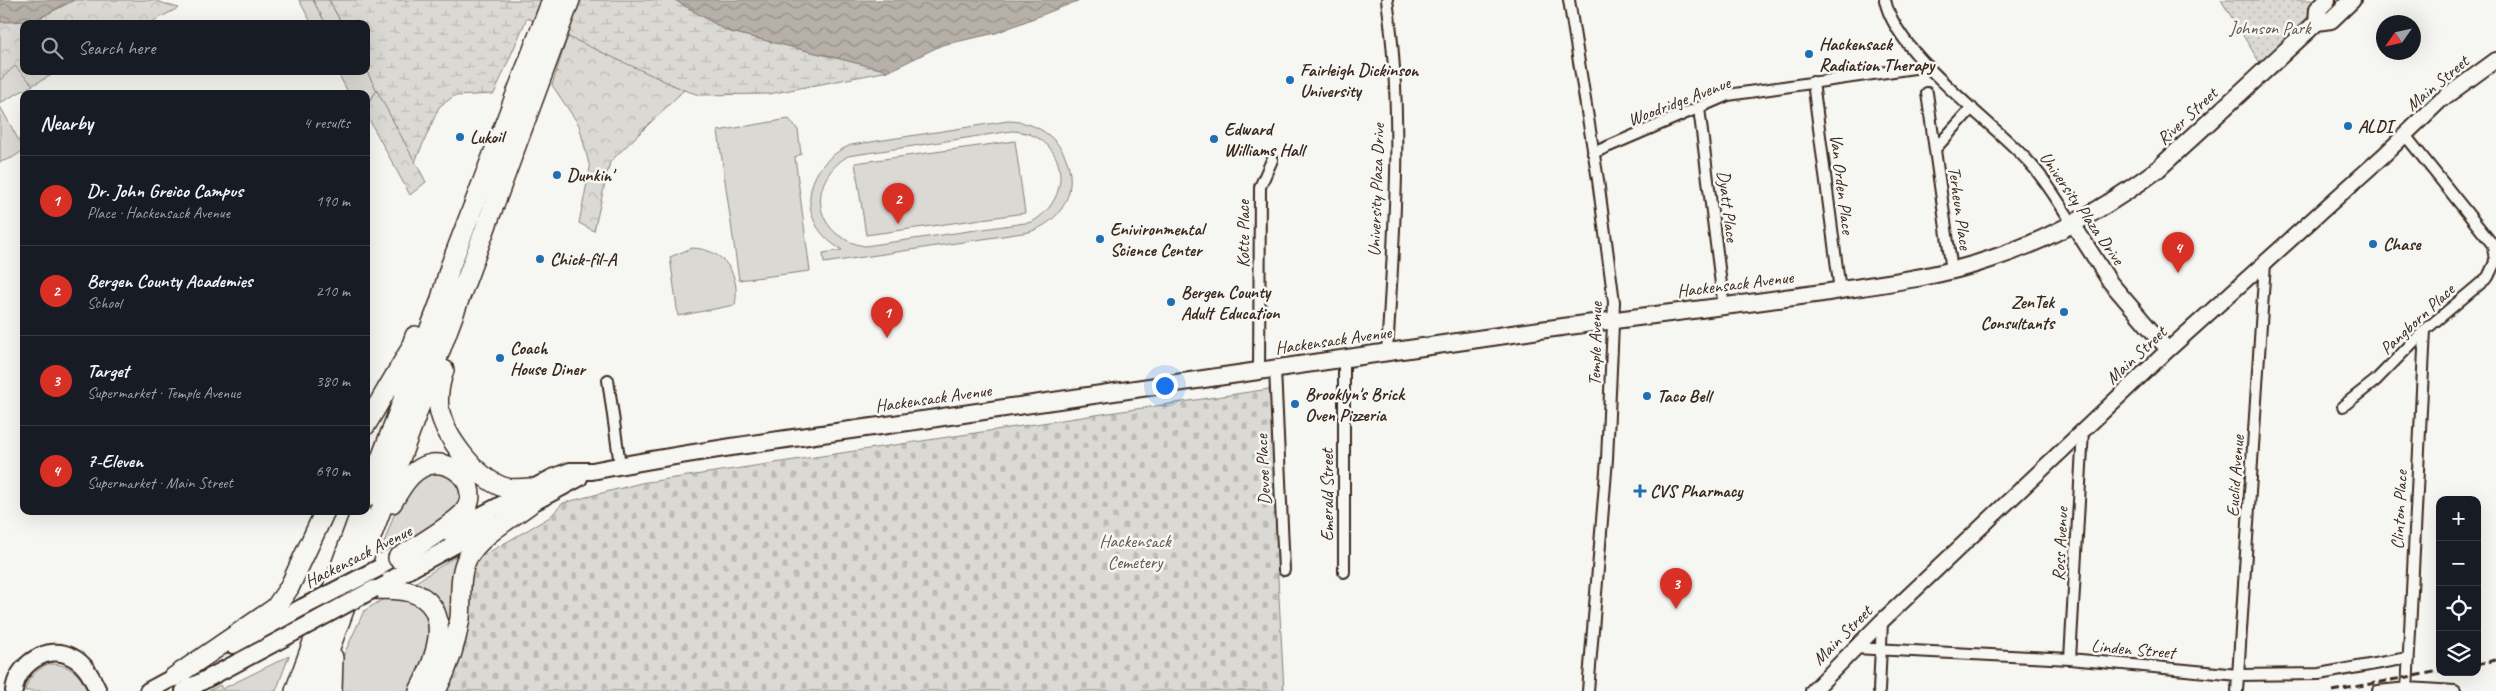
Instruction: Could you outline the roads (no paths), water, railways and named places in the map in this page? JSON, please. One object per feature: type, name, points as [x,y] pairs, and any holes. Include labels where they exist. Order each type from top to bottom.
[{"type":"highway","points":[[370,487],[440,302],[450,267],[552,0]]},
{"type":"highway","points":[[314,691],[570,0]]},
{"type":"highway","points":[[370,418],[410,350],[440,275],[450,267]]},
{"type":"highway","points":[[436,691],[454,646],[460,617],[464,569],[468,556],[530,496],[505,488],[489,479],[464,456],[445,427],[438,391],[447,362],[456,309]]},
{"type":"highway","points":[[374,531],[405,483],[422,468],[444,464],[459,472],[468,489],[468,500],[463,512],[398,558]]},
{"type":"highway","points":[[185,686],[275,608],[289,588],[323,515]]},
{"type":"highway","points":[[295,691],[360,515]]},
{"type":"highway","points":[[374,589],[397,590],[419,595],[429,604],[435,614],[438,644],[431,668],[419,691]]},
{"type":"highway","points":[[332,691],[336,634]]},
{"type":"main road","name":"River Street","points":[[2317,22],[2318,9],[2327,0]]},
{"type":"main road","name":"River Street","points":[[2073,224],[2104,207],[2158,170],[2317,22],[2331,20],[2352,0]]},
{"type":"main road","name":"Main Street","points":[[1813,691],[1882,621],[2168,350],[2441,100],[2496,60]]},
{"type":"main road","name":"Hackensack Avenue","points":[[185,686],[304,608],[379,568],[530,496],[592,471],[620,465],[1275,368],[1614,320],[1724,308],[1840,291],[1952,271],[2024,247],[2073,224]]},
{"type":"main road","name":"University Plaza Drive","points":[[2073,224],[2112,284],[2168,350]]},
{"type":"main road","name":"Hackensack Avenue","points":[[148,691],[185,686],[293,633],[374,589],[530,496]]},
{"type":"main road","points":[[14,691],[17,678],[23,669],[37,657],[55,652],[66,653],[82,663],[98,691]]},
{"type":"street","name":"University Plaza Drive","points":[[1387,352],[1398,128],[1396,79],[1388,0]]},
{"type":"street","name":"Temple Avenue","points":[[1569,0],[1614,302],[1607,459],[1588,691]]},
{"type":"street","name":"University Plaza Drive","points":[[1885,0],[1890,17],[1900,33],[1928,66],[2028,160],[2073,224]]},
{"type":"street","name":"Woodridge Avenue","points":[[1593,153],[1728,95],[1928,66]]},
{"type":"street","name":"Van Orden Place","points":[[1813,82],[1840,291]]},
{"type":"street","name":"Terheun Place","points":[[1927,93],[1952,271]]},
{"type":"street","name":"Dyatt Place","points":[[1699,108],[1724,308]]},
{"type":"street","name":"Terheun Place","points":[[1935,149],[1972,108]]},
{"type":"street","name":"Pangborn Place","points":[[2343,406],[2376,381],[2425,330],[2492,277],[2495,262],[2493,245],[2405,135]]},
{"type":"street","name":"Kotte Place","points":[[1259,371],[1260,187],[1272,160]]},
{"type":"street","name":"Euclid Avenue","points":[[2237,691],[2265,262]]},
{"type":"street","name":"Clinton Place","points":[[2408,689],[2425,330]]},
{"type":"street","name":"Emerald Street","points":[[1344,359],[1344,572]]},
{"type":"street","name":"Devoe Place","points":[[1275,368],[1284,570]]},
{"type":"street","points":[[608,380],[620,465]]},
{"type":"street","name":"Ross Avenue","points":[[2070,659],[2083,431]]},
{"type":"street","points":[[1879,691],[1882,621]]},
{"type":"street","name":"Linden Street","points":[[1854,648],[2070,659],[2238,675],[2319,674],[2408,658]]},
{"type":"street","points":[[2378,691],[2408,689],[2454,691]]},
{"type":"water","points":[[0,0],[74,0],[36,20],[0,22]]},
{"type":"water","points":[[675,0],[1080,0],[996,33],[942,45],[889,71],[727,31]]},
{"type":"railway","points":[[2481,663],[2496,660]]},
{"type":"railway","points":[[2332,691],[2436,672]]},
{"type":"place","name":"Hackensack Radiation Therapy","points":[[1809,54]]},
{"type":"place","name":"Fairleigh Dickinson University","points":[[1290,80]]},
{"type":"place","name":"ALDI","points":[[2348,126]]},
{"type":"place","name":"Lukoil","points":[[460,137]]},
{"type":"place","name":"Edward Williams Hall","points":[[1214,139]]},
{"type":"place","name":"Dunkin'","points":[[557,175]]},
{"type":"place","name":"Bergen County Academies","points":[[898,224]]},
{"type":"place","name":"Enivironmental Science Center","points":[[1100,239]]},
{"type":"place","name":"Chase","points":[[2373,244]]},
{"type":"place","name":"Chick-fil-A","points":[[540,259]]},
{"type":"place","name":"7-Eleven","points":[[2178,273]]},
{"type":"place","name":"Bergen County Adult Education","points":[[1171,302]]},
{"type":"place","name":"ZenTek Consultants","points":[[2064,312]]},
{"type":"place","name":"Dr. John Greico Campus","points":[[887,338]]},
{"type":"place","name":"Coach House Diner","points":[[500,358]]},
{"type":"place","name":"Taco Bell","points":[[1647,396]]},
{"type":"place","name":"Brooklyn's Brick Oven Pizzeria","points":[[1295,404]]},
{"type":"place","name":"CVS Pharmacy","points":[[1640,491]]},
{"type":"place","name":"Target","points":[[1676,609]]},
{"type":"park label","name":"Johnson Park","points":[[2270,28]]},
{"type":"park label","name":"Hackensack Cemetery","points":[[1135,551]]}]
